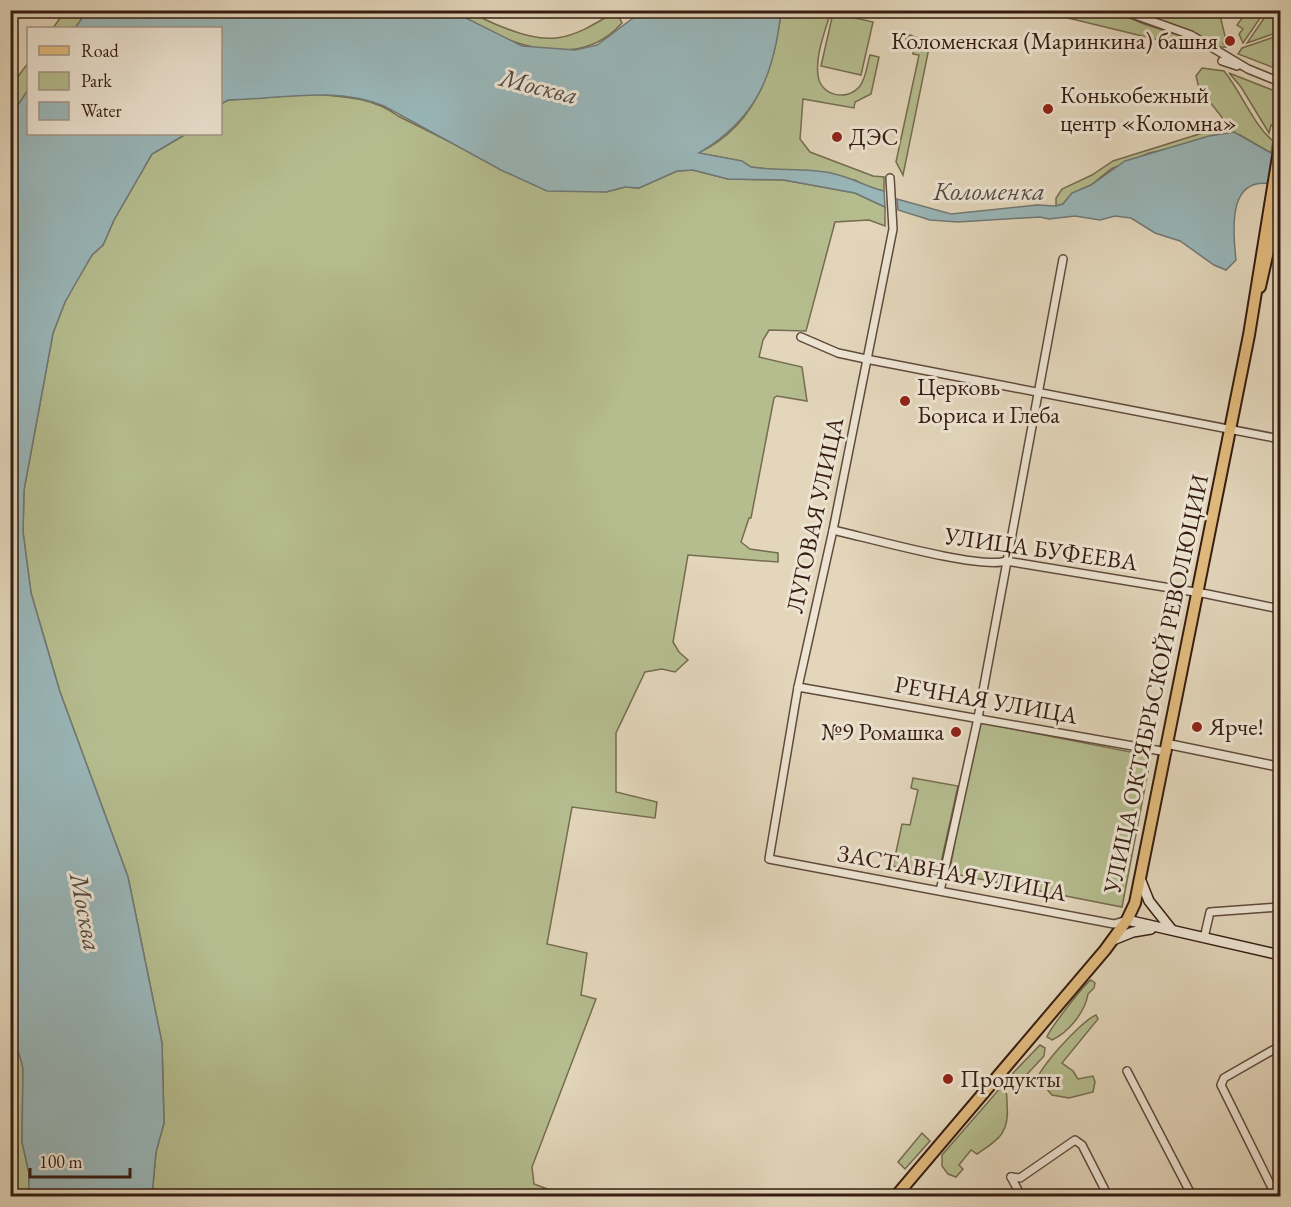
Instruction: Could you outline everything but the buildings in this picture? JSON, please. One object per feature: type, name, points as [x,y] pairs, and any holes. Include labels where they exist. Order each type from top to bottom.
[{"type":"main road","name":"УЛИЦА ОКТЯБРЬСКОЙ РЕВОЛЮЦИИ","points":[[896,1197],[1113,940],[1127,920],[1142,881],[1229,429],[1276,203],[1281,144]]},
{"type":"main road","points":[[1142,881],[1160,917],[1174,932]]},
{"type":"main road","points":[[1127,920],[1281,955]]},
{"type":"main road","points":[[1113,940],[1133,932],[1157,928]]},
{"type":"street","points":[[10,15],[13,10]]},
{"type":"street","points":[[1121,10],[1191,35],[1248,69]]},
{"type":"street","points":[[1222,61],[1281,82]]},
{"type":"street","name":"ЛУГОВАЯ УЛИЦА","points":[[769,860],[798,687],[833,530],[893,229],[890,178]]},
{"type":"street","points":[[939,891],[978,718],[1063,259]]},
{"type":"street","points":[[801,338],[828,349],[866,359],[1281,439]]},
{"type":"street","name":"УЛИЦА БУФЕЕВА","points":[[833,530],[942,555],[997,564],[1006,561],[1198,592],[1281,609]]},
{"type":"street","name":"РЕЧНАЯ УЛИЦА","points":[[798,687],[1281,767]]},
{"type":"street","name":"ЗАСТАВНАЯ УЛИЦА","points":[[769,860],[1114,924],[1127,920]]},
{"type":"street","points":[[1204,938],[1210,912],[1281,907]]},
{"type":"street","points":[[1276,1197],[1221,1085],[1224,1078],[1281,1046]]},
{"type":"street","points":[[1127,1071],[1192,1197]]},
{"type":"street","points":[[1021,1197],[1011,1177],[1020,1178],[1027,1174],[1075,1140],[1083,1145],[1108,1197]]},
{"type":"green space","points":[[1144,10],[1219,11],[1225,36],[1223,43],[1226,47],[1218,47],[1194,33],[1145,17]]},
{"type":"green space","points":[[1248,10],[1265,11],[1243,43],[1239,34],[1243,29],[1237,25]]},
{"type":"green space","points":[[65,11],[88,11],[76,27],[54,27]]},
{"type":"green space","points":[[452,11],[470,13],[514,31],[545,38],[571,35],[616,11],[622,23],[603,39],[583,47],[561,50],[538,48],[515,42],[471,23]]},
{"type":"green space","points":[[781,11],[831,11],[817,67],[820,82],[829,92],[842,95],[855,91],[864,79],[870,55],[879,57],[871,94],[855,102],[854,108],[803,99],[800,139],[810,152],[873,176],[884,177],[884,191],[870,189],[855,180],[751,167],[741,161],[698,153],[718,142],[734,128],[748,112],[759,94],[774,54]]},
{"type":"green space","points":[[1039,11],[1113,11],[1191,39],[1195,43],[1163,41]]},
{"type":"green space","points":[[1269,11],[1280,11],[1280,22],[1274,26],[1273,34],[1247,43]]},
{"type":"green space","points":[[833,13],[873,22],[861,75],[821,66]]},
{"type":"green space","points":[[910,35],[930,43],[903,175],[896,162],[919,55],[913,54],[913,47],[906,41]]},
{"type":"green space","points":[[1274,37],[1280,42],[1280,70],[1238,54],[1242,48]]},
{"type":"green space","points":[[27,64],[27,92],[11,117],[11,86]]},
{"type":"green space","points":[[1202,68],[1224,71],[1259,126],[1273,141],[1271,153],[1240,135],[1149,153],[1111,169],[1091,185],[1072,193],[1063,204],[1056,206],[1056,198],[1062,189],[1092,175],[1113,161],[1228,125],[1199,88],[1196,76]]},
{"type":"green space","points":[[1229,73],[1280,93],[1276,127],[1271,125],[1269,133],[1241,87]]},
{"type":"green space","points":[[314,94],[368,101],[520,177],[606,192],[625,187],[639,188],[677,171],[693,170],[728,179],[784,180],[855,193],[885,207],[885,226],[869,220],[835,222],[806,331],[769,330],[763,340],[759,357],[802,367],[807,401],[777,396],[774,398],[751,518],[749,518],[741,542],[750,549],[778,553],[778,562],[688,555],[673,642],[688,660],[675,672],[662,669],[645,672],[616,733],[616,792],[657,802],[655,818],[572,807],[547,944],[587,953],[581,995],[596,999],[532,1167],[534,1184],[550,1190],[547,1196],[152,1196],[156,1152],[164,1123],[162,1043],[128,877],[60,692],[31,593],[23,532],[24,490],[53,333],[65,302],[92,255],[103,245],[114,220],[152,154],[184,135],[222,135],[222,103],[228,100]]},
{"type":"green space","points":[[978,722],[1151,756],[1122,907],[949,873]]},
{"type":"green space","points":[[913,778],[958,786],[938,876],[893,866],[902,824],[910,825],[918,790],[911,788]]},
{"type":"green space","points":[[1091,980],[1095,983],[1094,988],[1088,994],[1084,1008],[1075,1021],[1052,1040],[1047,1037],[1067,1007]]},
{"type":"green space","points":[[1096,1015],[1098,1019],[1062,1063],[1073,1071],[1078,1079],[1093,1076],[1095,1082],[1093,1092],[1069,1098],[1052,1095],[1045,1087],[1034,1088],[1042,1071],[1059,1048]]},
{"type":"green space","points":[[10,1027],[23,1069],[22,1142],[29,1173],[29,1196],[11,1196]]},
{"type":"green space","points":[[1040,1045],[1045,1048],[1044,1056],[1016,1086],[1013,1084],[1013,1073]]},
{"type":"green space","points":[[1002,1086],[1006,1093],[1008,1113],[1002,1134],[977,1154],[971,1150],[959,1165],[963,1169],[956,1177],[948,1174],[942,1166],[942,1155]]},
{"type":"green space","points":[[922,1133],[930,1141],[905,1169],[898,1162]]},
{"type":"water","name":"Москва","points":[[88,10],[452,11],[522,46],[575,50],[597,45],[633,18],[637,11],[781,11],[773,56],[759,94],[735,126],[699,153],[742,161],[751,167],[821,171],[838,175],[884,191],[885,207],[855,193],[784,180],[728,179],[693,170],[677,171],[639,188],[625,187],[606,192],[547,191],[501,170],[384,106],[365,100],[346,96],[307,95],[228,100],[222,103],[222,27],[76,27]]},
{"type":"water","name":"Москва","points":[[27,92],[27,135],[184,135],[152,154],[114,220],[103,245],[92,255],[65,302],[53,333],[24,490],[23,532],[31,593],[60,692],[128,877],[162,1043],[164,1123],[156,1152],[152,1196],[29,1196],[29,1173],[22,1142],[23,1069],[10,1027],[10,117]]},
{"type":"water","points":[[1234,132],[1280,156],[1280,186],[1263,183],[1251,186],[1242,193],[1234,217],[1236,260],[1226,270],[1214,265],[1180,241],[1155,233],[1131,218],[1115,216],[1100,220],[1075,216],[958,222],[930,220],[898,210],[897,199],[951,214],[1037,205],[1056,206],[1063,204],[1072,193],[1091,185],[1125,161],[1209,136]]},
{"type":"place","name":"Коломенская (Маринкина) башня","points":[[1230,41]]},
{"type":"place","name":"Конькобежный центр «Коломна»","points":[[1048,109]]},
{"type":"place","name":"ДЭС","points":[[837,137]]},
{"type":"place","name":"Церковь Бориса и Глеба","points":[[905,401]]},
{"type":"place","name":"Ярче!","points":[[1197,727]]},
{"type":"place","name":"№9 Ромашка","points":[[956,732]]},
{"type":"place","name":"Продукты","points":[[948,1079]]},
{"type":"water label","name":"Коломенка","points":[[989,191]]}]
